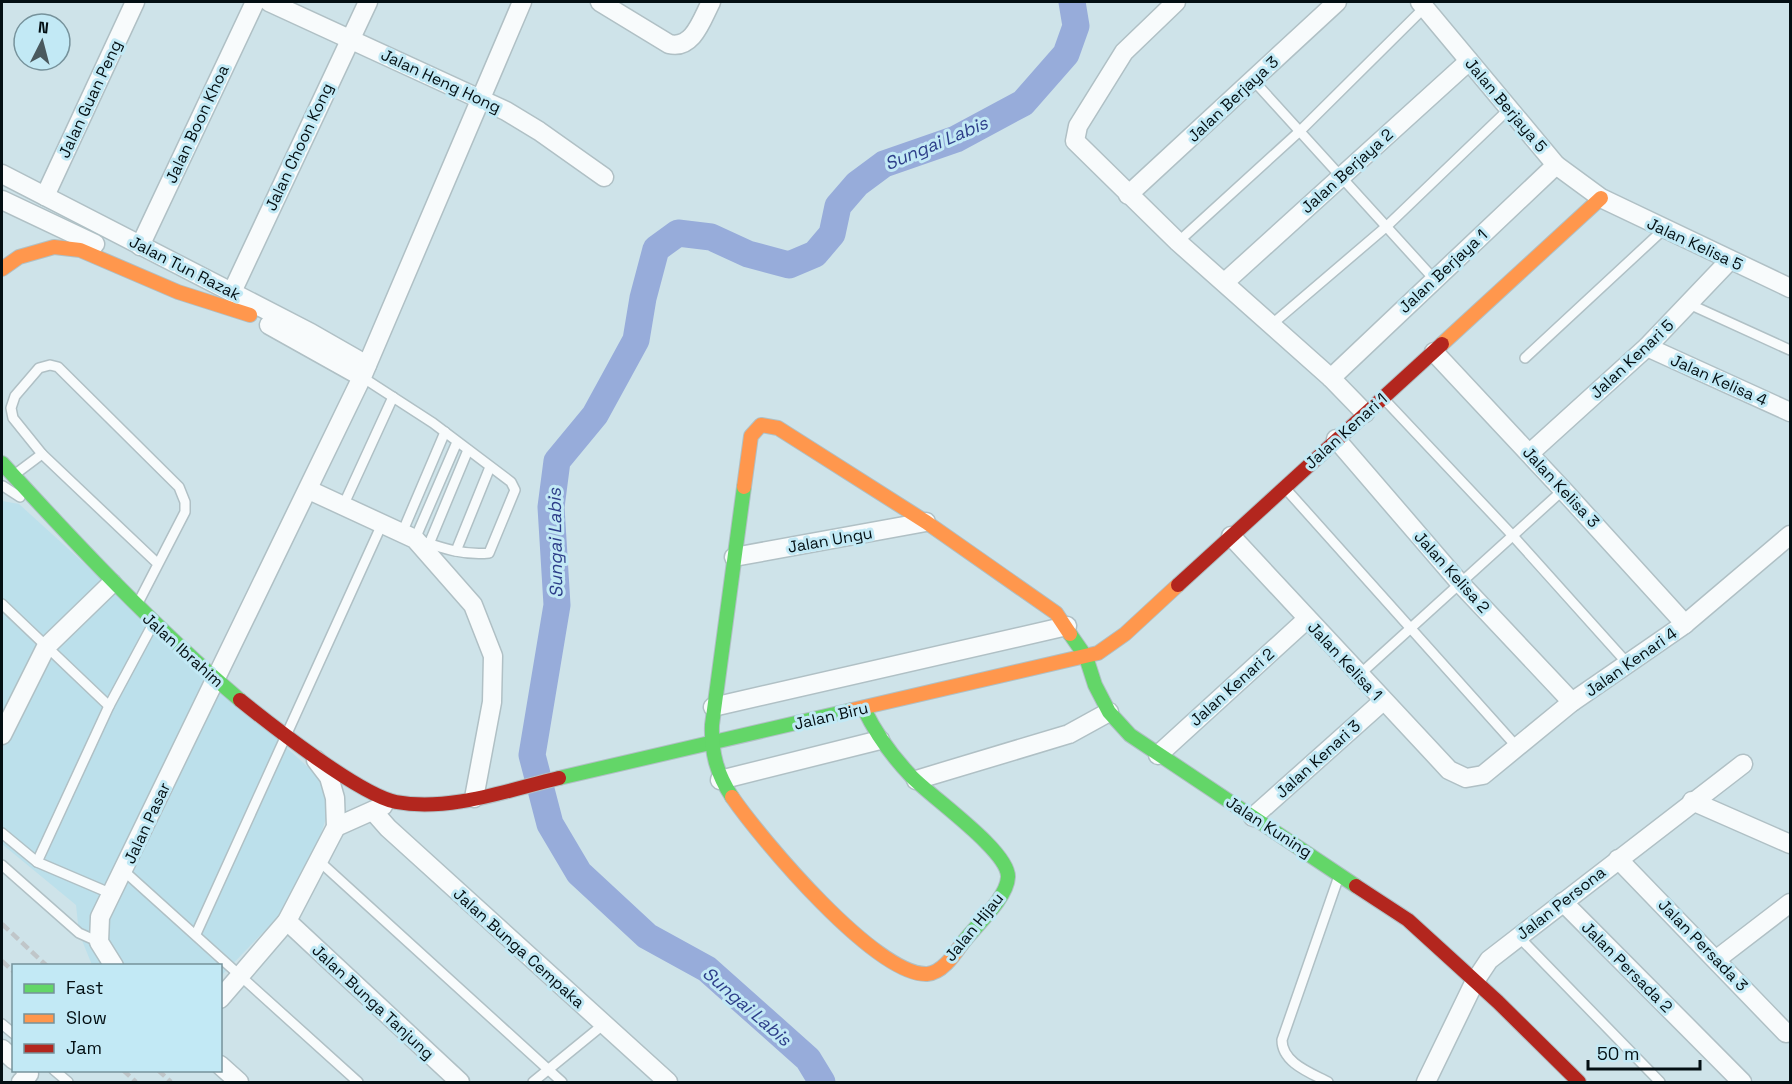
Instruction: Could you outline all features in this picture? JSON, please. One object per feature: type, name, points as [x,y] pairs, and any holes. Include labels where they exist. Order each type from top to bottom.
[{"type":"main road","name":"Jalan Kenari 1","points":[[1086,657],[1110,646],[1125,634],[1601,198]]},
{"type":"main road","points":[[2,269],[19,257],[54,247],[80,250],[178,292],[250,315]]},
{"type":"main road","name":"Jalan Hijau","points":[[864,709],[880,740],[916,780],[999,855],[1008,873],[1005,890],[947,962],[927,974],[905,970],[862,938],[776,855],[720,780],[712,761],[710,744],[712,707],[751,436],[761,425],[778,429],[926,522]]},
{"type":"main road","name":"Jalan Ibrahim","points":[[2,463],[111,584],[216,681],[312,754],[360,785],[394,802]]},
{"type":"main road","name":"Jalan Kuning","points":[[926,522],[1056,614],[1067,626],[1086,657],[1095,685],[1109,712],[1130,735],[1408,920],[1475,981],[1579,1083]]},
{"type":"main road","name":"Jalan Biru","points":[[474,798],[1086,657]]},
{"type":"main road","points":[[394,802],[415,803],[474,798]]},
{"type":"street","name":"Jalan Guan Peng","points":[[45,196],[135,2]]},
{"type":"street","name":"Jalan Boon Khoa","points":[[140,246],[255,2]]},
{"type":"street","name":"Jalan Heng Hong","points":[[269,2],[482,99],[539,131],[604,177]]},
{"type":"street","name":"Jalan Choon Kong","points":[[232,292],[368,2]]},
{"type":"street","name":"Jalan Pasar","points":[[99,942],[100,917],[365,371],[522,2]]},
{"type":"street","points":[[600,2],[669,44],[681,46],[689,41],[711,2]]},
{"type":"street","points":[[1176,2],[1124,52],[1075,135],[1080,148],[1178,242],[1331,378],[1365,413]]},
{"type":"street","name":"Jalan Berjaya 3","points":[[1128,195],[1337,2]]},
{"type":"street","name":"Jalan Berjaya 5","points":[[1423,4],[1556,165],[1601,198]]},
{"type":"street","name":"Jalan Berjaya 2","points":[[1225,282],[1469,61]]},
{"type":"street","name":"Jalan Berjaya 1","points":[[1331,378],[1556,165]]},
{"type":"street","name":"Jalan Tun Razak","points":[[2,174],[232,292],[365,371]]},
{"type":"street","name":"Jalan Kelisa 5","points":[[1601,198],[1663,230],[1791,288]]},
{"type":"street","name":"Jalan Tun Razak","points":[[2,200],[365,371]]},
{"type":"street","name":"Jalan Kenari 5","points":[[1530,453],[1647,347],[1730,261]]},
{"type":"street","name":"Jalan Kelisa 4","points":[[1647,347],[1791,412]]},
{"type":"street","name":"Jalan Kelisa 3","points":[[1434,352],[1530,453],[1685,624]]},
{"type":"street","name":"Jalan Kelisa 2","points":[[1336,439],[1459,582],[1572,702]]},
{"type":"street","points":[[309,490],[415,538],[473,605],[492,656],[492,702],[474,798]]},
{"type":"street","name":"Jalan Ungu","points":[[734,558],[926,522]]},
{"type":"street","name":"Jalan Kenari 4","points":[[1466,778],[1483,775],[1572,702],[1685,624],[1791,535]]},
{"type":"street","name":"Jalan Kelisa 1","points":[[1231,536],[1306,620],[1449,770],[1466,778]]},
{"type":"street","points":[[2,735],[46,646],[111,584]]},
{"type":"street","name":"Jalan Kenari 2","points":[[1158,755],[1306,620]]},
{"type":"street","points":[[712,707],[1067,626]]},
{"type":"street","name":"Jalan Kenari 3","points":[[1253,817],[1383,701]]},
{"type":"street","points":[[916,780],[1069,734],[1109,712]]},
{"type":"street","points":[[720,780],[880,740]]},
{"type":"street","points":[[222,997],[287,921],[336,827],[335,798],[329,777],[312,754]]},
{"type":"street","name":"Jalan Persona","points":[[1426,1083],[1475,981],[1490,960],[1692,801],[1743,764]]},
{"type":"street","points":[[1692,801],[1791,844]]},
{"type":"street","points":[[336,827],[394,802]]},
{"type":"street","name":"Jalan Bunga Cempaka","points":[[373,811],[388,828],[668,1083]]},
{"type":"street","name":"Jalan Persada 3","points":[[1618,859],[1786,1033]]},
{"type":"street","name":"Jalan Persada 2","points":[[1563,902],[1742,1083]]},
{"type":"street","points":[[1717,959],[1791,903]]},
{"type":"street","name":"Jalan Bunga Tanjung","points":[[287,921],[460,1083]]},
{"type":"street","points":[[99,942],[113,964]]},
{"type":"street","points":[[222,1067],[239,1083]]},
{"type":"lane","points":[[1178,242],[1302,130],[1423,4]]},
{"type":"lane","points":[[1254,81],[1302,130],[1340,177],[1434,279]]},
{"type":"lane","points":[[1271,325],[1387,226],[1510,108]]},
{"type":"lane","points":[[1525,358],[1663,230]]},
{"type":"lane","points":[[1689,304],[1791,350]]},
{"type":"lane","points":[[136,607],[185,512],[185,502],[179,487],[64,372],[50,365],[39,368],[15,396],[12,408],[13,418],[42,454],[158,563]]},
{"type":"lane","points":[[365,371],[393,397],[445,432],[511,482],[515,490],[489,553],[475,555],[415,538]]},
{"type":"lane","points":[[344,506],[393,397]]},
{"type":"lane","points":[[1383,398],[1514,537],[1628,664]]},
{"type":"lane","points":[[415,538],[445,432]]},
{"type":"lane","points":[[415,538],[457,441]]},
{"type":"lane","points":[[415,538],[468,450]]},
{"type":"lane","points":[[42,454],[2,487],[22,499],[111,584]]},
{"type":"lane","points":[[456,551],[490,467]]},
{"type":"lane","points":[[1284,487],[1517,747]]},
{"type":"lane","points":[[1359,675],[1459,582],[1514,537],[1563,490]]},
{"type":"lane","points":[[196,934],[382,524]]},
{"type":"lane","points":[[2,604],[109,706]]},
{"type":"lane","points":[[38,862],[109,706],[153,624]]},
{"type":"lane","points":[[2,833],[38,862],[112,894]]},
{"type":"lane","points":[[319,861],[562,1083]]},
{"type":"lane","points":[[2,865],[79,933],[99,942]]},
{"type":"lane","points":[[124,871],[358,1083]]},
{"type":"lane","points":[[1328,1083],[1290,1060],[1284,1053],[1282,1040],[1340,874]]},
{"type":"lane","points":[[1518,936],[1660,1083]]},
{"type":"lane","points":[[533,1083],[604,1024]]},
{"type":"lane","points":[[55,1072],[68,1083]]},
{"type":"shaded area","points":[[2,501],[19,504],[321,779],[329,809],[319,840],[277,918],[222,975],[222,964],[92,964],[79,933],[76,905],[2,844]]},
{"type":"waterway","name":"Sungai Labis","points":[[822,1082],[808,1059],[707,969],[647,936],[579,873],[550,824],[532,755],[557,605],[551,507],[557,461],[595,415],[636,340],[643,298],[656,249],[678,233],[711,237],[748,254],[789,265],[815,254],[832,234],[838,206],[857,184],[884,164],[956,139],[1023,103],[1066,54],[1076,26],[1072,2]]},
{"type":"railway","points":[[2,924],[45,964]]},
{"type":"railway","points":[[2,961],[12,970]]},
{"type":"railway","points":[[125,1072],[136,1082]]},
{"type":"railway","points":[[160,1072],[171,1082]]},
{"type":"traffic: fast","points":[[2,463],[117,585],[177,644],[240,700]]},
{"type":"traffic: fast","points":[[732,797],[722,780],[716,763],[712,725],[744,487]]},
{"type":"traffic: fast","points":[[1070,634],[1086,657],[1095,685],[1109,712],[1130,735],[1356,886]]},
{"type":"traffic: fast","points":[[864,709],[879,736],[904,768],[921,786],[983,839],[1005,866],[1008,877],[1002,894],[961,945]]},
{"type":"traffic: fast","points":[[559,778],[852,710]]},
{"type":"traffic: slow","points":[[1442,344],[1601,198]]},
{"type":"traffic: slow","points":[[2,269],[19,257],[54,247],[80,250],[178,292],[250,315]]},
{"type":"traffic: slow","points":[[744,487],[751,436],[761,425],[778,428],[926,522],[1056,613],[1070,634]]},
{"type":"traffic: slow","points":[[852,710],[1098,653],[1125,634],[1178,585]]},
{"type":"traffic: slow","points":[[732,797],[768,843],[821,902],[879,953],[905,969],[927,974],[943,967],[961,945]]},
{"type":"traffic: jam","points":[[1178,585],[1442,344]]},
{"type":"traffic: jam","points":[[240,700],[339,773],[380,797],[396,802],[416,804],[457,802],[499,794],[559,778]]},
{"type":"traffic: jam","points":[[1356,886],[1408,920],[1498,1002],[1579,1082]]}]
